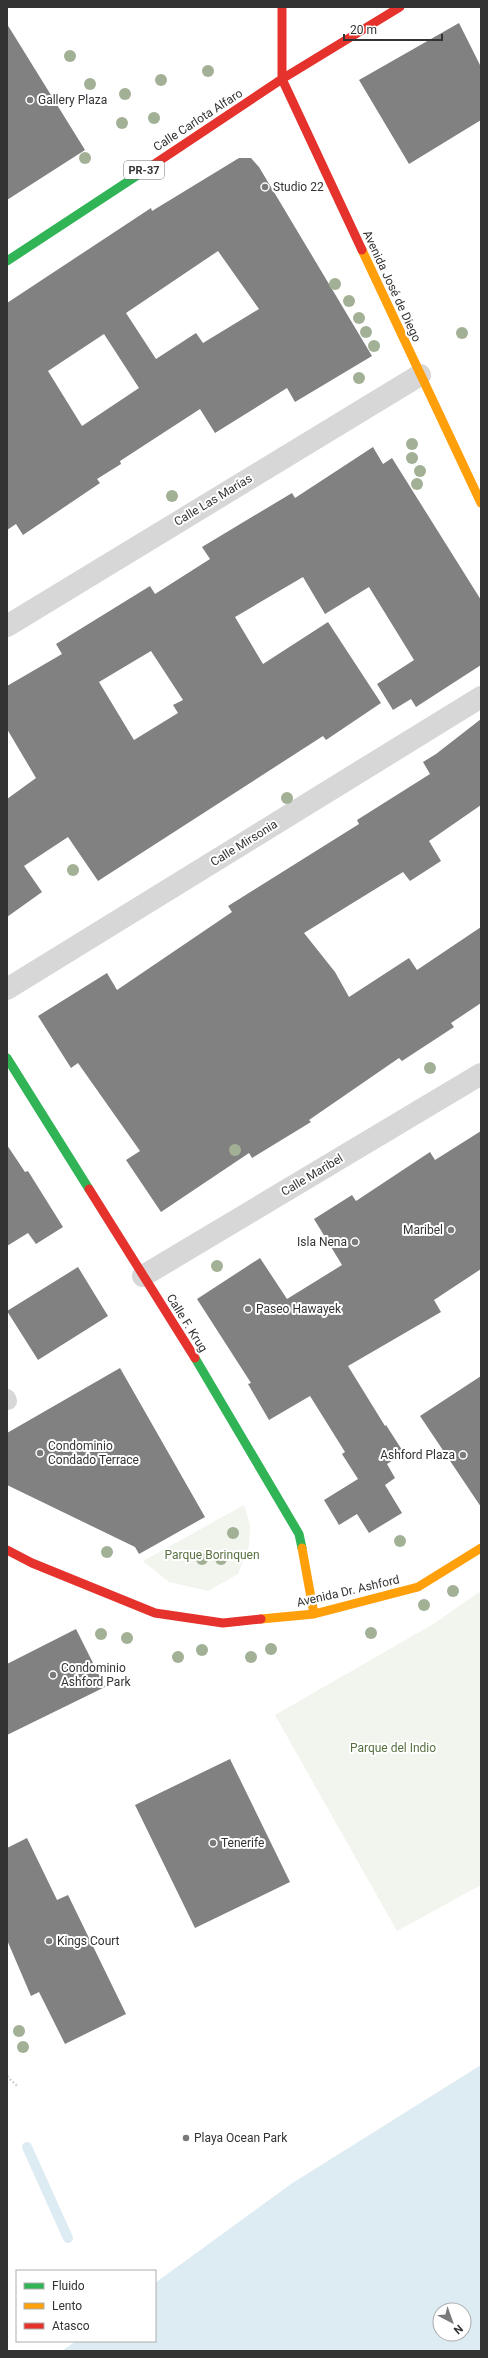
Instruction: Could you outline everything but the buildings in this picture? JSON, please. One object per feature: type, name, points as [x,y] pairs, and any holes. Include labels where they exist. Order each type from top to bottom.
[{"type":"street","points":[[282,7],[282,79]]},
{"type":"street","name":"Calle Carlota Alfaro","points":[[7,261],[282,79],[400,7]]},
{"type":"street","name":"Avenida José de Diego","points":[[282,79],[481,503]]},
{"type":"street","name":"Calle Las Marías","points":[[7,626],[420,375]]},
{"type":"street","name":"Calle Mirsonia","points":[[7,989],[481,698]]},
{"type":"street","name":"Calle F. Krug","points":[[7,1058],[225,1405],[299,1534],[314,1614]]},
{"type":"street","name":"Calle Maribel","points":[[143,1276],[481,1074]]},
{"type":"street","name":"Avenida Dr. Ashford","points":[[7,1550],[32,1563],[155,1613],[223,1623],[314,1614],[418,1588],[481,1548]]},
{"type":"path","points":[[7,2076],[18,2087]]},
{"type":"green space","name":"Parque Borinquen","points":[[244,1505],[250,1525],[249,1546],[238,1574],[208,1591],[169,1582],[143,1561]]},
{"type":"green space","name":"Parque del Indio","points":[[479,1592],[481,1596],[481,1885],[397,1931],[275,1715],[435,1623]]},
{"type":"shaded area","points":[[481,2065],[481,2351],[62,2351],[75,2342],[156,2342],[156,2282],[291,2184]]},
{"type":"waterway","points":[[27,2147],[68,2238]]},
{"type":"traffic: fast","points":[[7,261],[147,169]]},
{"type":"traffic: fast","points":[[7,1058],[89,1189]]},
{"type":"traffic: fast","points":[[195,1358],[299,1534],[302,1548]]},
{"type":"traffic: slow","points":[[362,250],[481,503]]},
{"type":"traffic: slow","points":[[302,1548],[314,1614]]},
{"type":"traffic: slow","points":[[261,1619],[314,1614],[418,1587],[481,1548]]},
{"type":"traffic: jam","points":[[147,169],[282,79],[282,7]]},
{"type":"traffic: jam","points":[[362,250],[282,79],[400,7]]},
{"type":"traffic: jam","points":[[89,1189],[195,1358]]},
{"type":"traffic: jam","points":[[7,1550],[32,1563],[155,1613],[223,1623],[261,1619]]},
{"type":"place","name":"Gallery Plaza","points":[[30,100]]},
{"type":"place","name":"Studio 22","points":[[265,187]]},
{"type":"place","name":"Maribel","points":[[451,1230]]},
{"type":"place","name":"Isla Nena","points":[[355,1242]]},
{"type":"place","name":"Paseo Hawayek","points":[[248,1309]]},
{"type":"place","name":"Condominio Condado Terrace","points":[[40,1453]]},
{"type":"place","name":"Ashford Plaza","points":[[463,1455]]},
{"type":"place","name":"Condominio Ashford Park","points":[[53,1675]]},
{"type":"place","name":"Tenerife","points":[[213,1843]]},
{"type":"place","name":"Kings Court","points":[[49,1941]]},
{"type":"place","name":"Playa Ocean Park","points":[[186,2138]]}]
